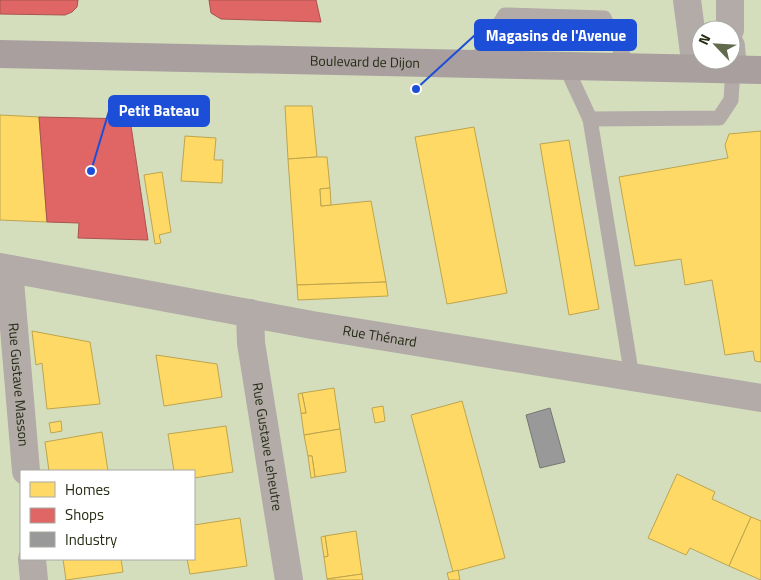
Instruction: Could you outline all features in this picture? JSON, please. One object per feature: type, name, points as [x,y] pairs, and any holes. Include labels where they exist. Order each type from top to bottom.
[{"type":"main road","name":"Boulevard de Dijon","points":[[0,54],[691,68]]},
{"type":"main road","name":"Boulevard de Dijon","points":[[741,62],[761,70]]},
{"type":"street","points":[[687,0],[691,30]]},
{"type":"street","points":[[730,0],[730,20]]},
{"type":"street","name":"Rue Thénard","points":[[5,268],[250,313],[761,398]]},
{"type":"street","name":"Rue Gustave Masson","points":[[5,268],[26,470]]},
{"type":"street","name":"Rue Gustave Leheutre","points":[[250,313],[251,343],[289,580]]},
{"type":"street","points":[[32,560],[34,580]]},
{"type":"lane","points":[[474,64],[506,15],[604,18],[629,67]]},
{"type":"lane","points":[[565,65],[590,119],[632,377]]},
{"type":"lane","points":[[590,119],[719,118],[731,100],[732,70]]},
{"type":"building: Homes","points":[[285,106],[312,106],[317,157],[288,159]]},
{"type":"building: Homes","points":[[0,115],[39,117],[47,222],[0,220]]},
{"type":"building: Homes","points":[[474,127],[507,293],[447,304],[415,137]]},
{"type":"building: Homes","points":[[761,131],[761,362],[755,361],[753,351],[725,355],[712,280],[685,285],[681,259],[635,266],[619,177],[728,158],[725,145],[729,134]]},
{"type":"building: Homes","points":[[185,136],[216,138],[214,160],[223,160],[222,183],[181,181]]},
{"type":"building: Homes","points":[[569,140],[599,309],[569,315],[540,144]]},
{"type":"building: Homes","points":[[327,157],[330,188],[320,189],[321,206],[371,201],[386,282],[297,285],[288,159]]},
{"type":"building: Homes","points":[[162,172],[171,232],[159,235],[161,243],[155,244],[144,175]]},
{"type":"building: Homes","points":[[330,188],[331,205],[321,206],[320,189]]},
{"type":"building: Homes","points":[[386,282],[388,296],[298,300],[297,285]]},
{"type":"building: Homes","points":[[32,331],[90,342],[100,404],[47,409],[42,363],[36,365]]},
{"type":"building: Homes","points":[[156,355],[217,364],[222,397],[164,406]]},
{"type":"building: Homes","points":[[334,388],[340,429],[304,435],[301,413],[306,413],[302,393]]},
{"type":"building: Homes","points":[[302,393],[306,413],[301,413],[298,394]]},
{"type":"building: Homes","points":[[462,401],[505,558],[453,572],[411,415]]},
{"type":"building: Homes","points":[[383,406],[385,421],[375,423],[372,408]]},
{"type":"building: Homes","points":[[61,421],[62,431],[51,433],[49,423]]},
{"type":"building: Homes","points":[[226,426],[233,472],[195,478],[195,470],[174,470],[168,434]]},
{"type":"building: Homes","points":[[340,429],[346,472],[315,477],[312,456],[308,456],[304,435]]},
{"type":"building: Homes","points":[[102,432],[108,470],[49,470],[45,442]]},
{"type":"building: Homes","points":[[308,456],[312,456],[315,477],[311,478]]},
{"type":"building: Homes","points":[[677,474],[715,492],[712,499],[751,517],[729,566],[690,548],[686,555],[648,538]]},
{"type":"building: Homes","points":[[751,517],[761,521],[761,580],[729,566]]},
{"type":"building: Homes","points":[[240,518],[247,566],[190,574],[187,560],[195,560],[195,525]]},
{"type":"building: Homes","points":[[356,531],[362,574],[327,579],[324,557],[328,556],[325,536]]},
{"type":"building: Homes","points":[[325,536],[328,556],[324,557],[321,537]]},
{"type":"building: Homes","points":[[63,560],[121,560],[123,572],[66,580]]},
{"type":"building: Homes","points":[[458,570],[460,580],[449,580],[447,573]]},
{"type":"building: Homes","points":[[362,574],[363,580],[327,579]]},
{"type":"building: Shops","points":[[0,0],[78,0],[77,7],[65,15],[0,14]]},
{"type":"building: Shops","points":[[209,0],[316,0],[321,22],[221,19],[211,13]]},
{"type":"building: Shops","points":[[39,117],[130,119],[148,240],[78,238],[79,223],[47,222]]},
{"type":"building: Industry","points":[[550,408],[565,462],[540,468],[526,415]]},
{"type":"place","name":"Magasins de l'Avenue","points":[[416,89]]},
{"type":"place","name":"Petit Bateau","points":[[91,171]]}]
